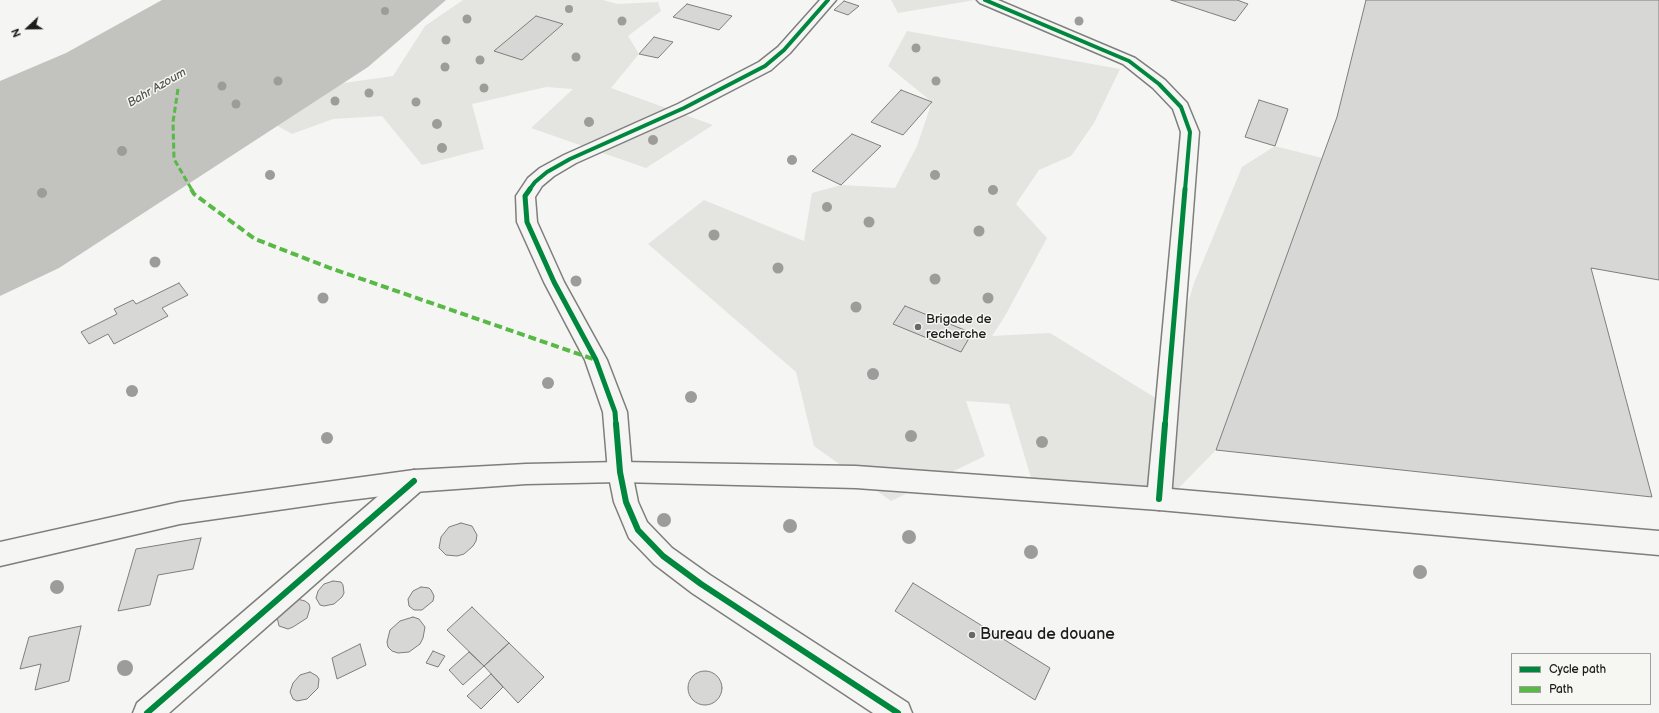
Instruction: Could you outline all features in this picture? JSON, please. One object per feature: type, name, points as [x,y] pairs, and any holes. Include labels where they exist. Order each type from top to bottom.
[{"type":"street","points":[[828,0],[784,50],[765,66],[684,108],[570,159],[535,182],[525,196],[527,222],[554,282],[596,360],[615,412],[620,472],[626,502],[638,530],[663,556],[701,584],[898,713]]},
{"type":"street","points":[[985,0],[1129,61],[1159,84],[1181,107],[1190,132],[1159,499]]},
{"type":"street","points":[[0,554],[180,514],[414,481],[526,474],[620,472],[856,476],[1159,499],[1659,543]]},
{"type":"street","points":[[147,713],[414,481]]},
{"type":"shaded area","points":[[463,0],[603,0],[617,4],[658,2],[661,11],[628,36],[639,54],[611,88],[713,125],[646,168],[531,128],[573,89],[546,87],[472,104],[484,149],[422,165],[382,116],[333,119],[292,134],[276,125],[337,84],[393,76],[425,26]]},
{"type":"shaded area","points":[[891,0],[975,0],[898,13]]},
{"type":"shaded area","points":[[907,31],[1120,69],[1094,123],[1071,156],[1039,170],[1016,204],[1047,238],[1005,316],[992,336],[1050,333],[1159,400],[1194,283],[1242,167],[1275,146],[1322,158],[1216,450],[1161,506],[1034,488],[1009,404],[966,401],[985,456],[891,501],[814,446],[796,372],[648,244],[704,200],[804,241],[812,193],[841,185],[895,188],[917,146],[932,102],[888,66]]},
{"type":"water","name":"Bahr Azoum","points":[[162,0],[446,0],[368,67],[59,268],[0,296],[0,81],[66,53]]},
{"type":"building","points":[[1171,0],[1237,0],[1248,4],[1235,21]]},
{"type":"building","points":[[1366,0],[1659,0],[1659,280],[1591,268],[1652,497],[1216,450],[1337,117]]},
{"type":"building","points":[[844,1],[859,6],[848,15],[834,10]]},
{"type":"building","points":[[687,4],[732,16],[719,30],[673,17]]},
{"type":"building","points":[[536,16],[563,24],[522,60],[494,51]]},
{"type":"building","points":[[654,37],[673,42],[658,58],[639,54]]},
{"type":"building","points":[[901,90],[932,102],[903,135],[871,122]]},
{"type":"building","points":[[1259,100],[1288,109],[1275,146],[1245,137]]},
{"type":"building","points":[[852,134],[881,146],[841,185],[812,171]]},
{"type":"building","points":[[179,283],[188,295],[162,308],[168,316],[114,344],[108,334],[89,344],[81,332],[117,314],[114,309],[133,300],[136,304]]},
{"type":"building","points":[[905,306],[972,333],[961,352],[893,324]]},
{"type":"building","points":[[461,523],[472,526],[477,535],[476,541],[464,554],[457,556],[446,555],[439,548],[441,537],[449,527]]},
{"type":"building","points":[[201,538],[193,569],[158,575],[150,605],[118,611],[136,549]]},
{"type":"building","points":[[333,581],[341,582],[343,585],[344,593],[342,597],[334,604],[324,606],[320,605],[316,598],[318,591],[324,584]]},
{"type":"building","points":[[913,583],[1050,668],[1035,700],[895,611]]},
{"type":"building","points":[[421,587],[429,588],[431,590],[434,596],[433,601],[422,610],[414,610],[409,606],[408,599],[413,591]]},
{"type":"building","points":[[297,599],[305,601],[309,604],[310,608],[307,618],[288,629],[279,626],[277,617]]},
{"type":"building","points":[[472,607],[509,643],[484,666],[447,630]]},
{"type":"building","points":[[413,617],[419,619],[425,627],[420,644],[409,652],[398,653],[392,651],[388,647],[387,642],[390,630],[400,621]]},
{"type":"building","points":[[81,626],[69,681],[35,690],[41,664],[20,669],[29,637]]},
{"type":"building","points":[[509,643],[544,677],[518,703],[484,666]]},
{"type":"building","points":[[360,644],[366,665],[337,679],[332,658]]},
{"type":"building","points":[[433,651],[445,656],[438,667],[426,663]]},
{"type":"building","points":[[469,652],[484,666],[463,685],[449,670]]},
{"type":"building","points":[[708,671],[715,673],[720,678],[722,688],[720,698],[715,703],[702,705],[695,703],[690,698],[688,685],[690,678],[695,673]]},
{"type":"building","points":[[310,672],[319,679],[318,688],[307,699],[297,701],[293,699],[290,692],[293,683],[300,675]]},
{"type":"building","points":[[491,674],[503,687],[481,709],[467,696]]},
{"type":"marked path","points":[[178,89],[173,122],[174,159],[194,194],[255,239],[330,268],[596,360]]},
{"type":"cycle path","points":[[828,0],[784,50],[765,66],[684,108],[570,159],[547,172],[535,182],[525,196],[527,222],[554,282],[596,360],[615,412],[620,472],[626,502],[638,530],[663,556],[701,584],[898,713]]},
{"type":"cycle path","points":[[985,0],[1129,61],[1159,84],[1181,107],[1190,132],[1159,499]]},
{"type":"cycle path","points":[[147,713],[414,481]]},
{"type":"place","name":"Brigade de recherche","points":[[918,327]]},
{"type":"place","name":"Bureau de douane","points":[[972,635]]}]
